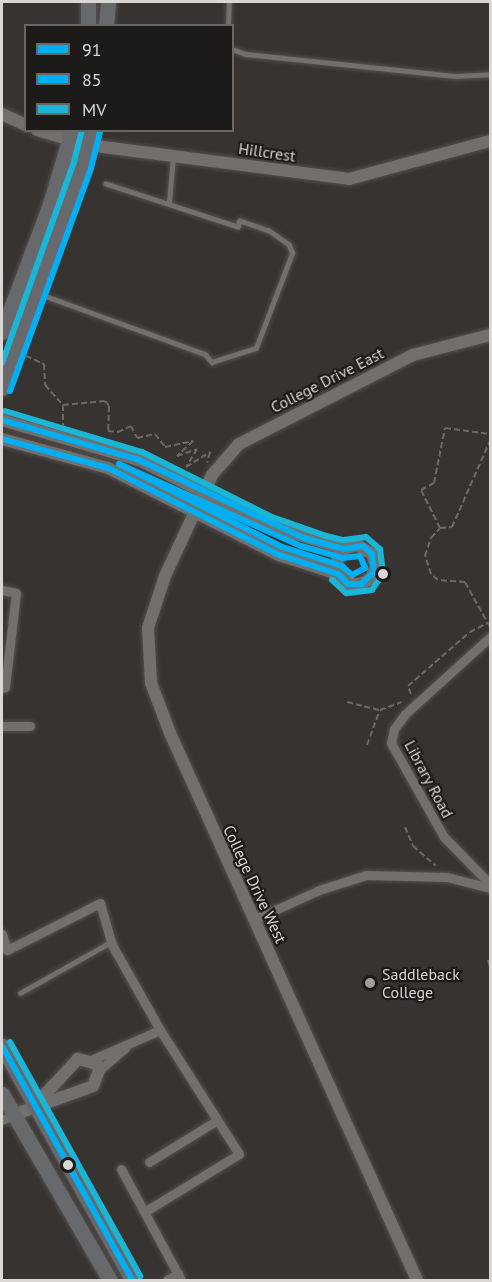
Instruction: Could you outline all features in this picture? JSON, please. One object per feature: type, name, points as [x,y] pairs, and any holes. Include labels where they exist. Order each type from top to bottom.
[{"type":"main road","points":[[88,2],[88,24]]},
{"type":"main road","points":[[106,24],[108,2]]},
{"type":"main road","points":[[2,332],[50,204],[71,136]]},
{"type":"main road","points":[[2,388],[37,293],[89,138]]},
{"type":"main road","points":[[2,1046],[33,1107],[132,1281]]},
{"type":"main road","points":[[2,1094],[7,1118],[110,1281]]},
{"type":"street","points":[[2,114],[24,124]]},
{"type":"street","name":"Hillcrest","points":[[48,132],[89,138],[173,157],[349,179],[490,141]]},
{"type":"street","name":"College Drive East","points":[[204,494],[223,459],[239,444],[412,355],[490,334]]},
{"type":"street","points":[[2,420],[139,460],[277,528],[344,549],[357,545],[368,550],[375,560],[374,572],[367,582],[355,585],[338,574],[279,555],[108,468],[2,439]]},
{"type":"street","name":"College Drive West","points":[[204,494],[154,603],[148,659],[151,683],[170,733],[253,921],[417,1281]]},
{"type":"street","points":[[338,574],[336,563],[344,549]]},
{"type":"street","points":[[2,590],[16,593],[5,687],[2,688]]},
{"type":"street","name":"Library Road","points":[[490,637],[405,714],[394,729],[391,744],[444,837],[490,886]]},
{"type":"street","points":[[2,726],[30,726]]},
{"type":"street","name":"Library Road","points":[[253,921],[319,890],[366,875],[442,877],[490,886]]},
{"type":"street","points":[[2,934],[7,950],[100,903],[111,942],[160,1030],[239,1154],[146,1211]]},
{"type":"street","points":[[33,1107],[78,1059],[95,1065],[160,1030]]},
{"type":"street","points":[[7,1118],[93,1086],[95,1065]]},
{"type":"street","points":[[149,1162],[216,1121]]},
{"type":"street","points":[[121,1169],[146,1211],[179,1277],[167,1281]]},
{"type":"lane","points":[[228,24],[230,2]]},
{"type":"lane","points":[[234,50],[246,54],[457,76],[490,74]]},
{"type":"lane","points":[[169,202],[173,157]]},
{"type":"lane","points":[[37,293],[204,354],[212,362],[256,348],[292,253],[289,245],[269,231],[240,221],[238,227],[169,202],[106,184]]},
{"type":"lane","points":[[20,993],[111,942]]},
{"type":"path","points":[[26,356],[41,361],[47,390],[63,405],[63,425]]},
{"type":"path","points":[[63,405],[105,401],[109,406],[108,430],[118,432],[131,426],[137,438],[155,434],[165,447],[193,441],[177,456],[197,449],[186,467],[210,452],[203,471]]},
{"type":"path","points":[[440,528],[421,490],[434,483],[445,428],[490,434]]},
{"type":"path","points":[[490,441],[452,527],[440,528],[427,546],[426,562],[431,574],[445,583],[465,582],[490,627]]},
{"type":"path","points":[[414,699],[408,686],[470,632],[488,623]]},
{"type":"path","points":[[347,702],[380,710],[406,701]]},
{"type":"path","points":[[367,745],[380,710]]},
{"type":"path","points":[[405,827],[422,857],[442,870],[442,877]]},
{"type":"path","points":[[488,960],[490,967]]},
{"type":"transit line","name":"MV","points":[[2,363],[74,162],[82,132]]},
{"type":"transit line","name":"85","points":[[10,391],[91,168],[100,132]]},
{"type":"transit line","name":"MV","points":[[5,411],[142,452],[272,517],[344,540],[366,537],[380,549],[383,574],[372,590],[346,593],[332,580]]},
{"type":"transit line","name":"91","points":[[2,420],[139,460],[304,538],[344,549],[363,546],[372,554],[374,572],[361,584],[348,584],[338,574],[279,555],[108,468],[2,439]]},
{"type":"transit line","name":"85","points":[[119,464],[301,546],[343,558],[360,556],[365,568],[352,575],[342,566],[282,547],[119,464]]},
{"type":"transit line","name":"MV","points":[[10,1042],[140,1276]]},
{"type":"transit line","name":"91","points":[[2,1046],[132,1280]]},
{"type":"place","name":"Saddleback College","points":[[370,983]]}]
